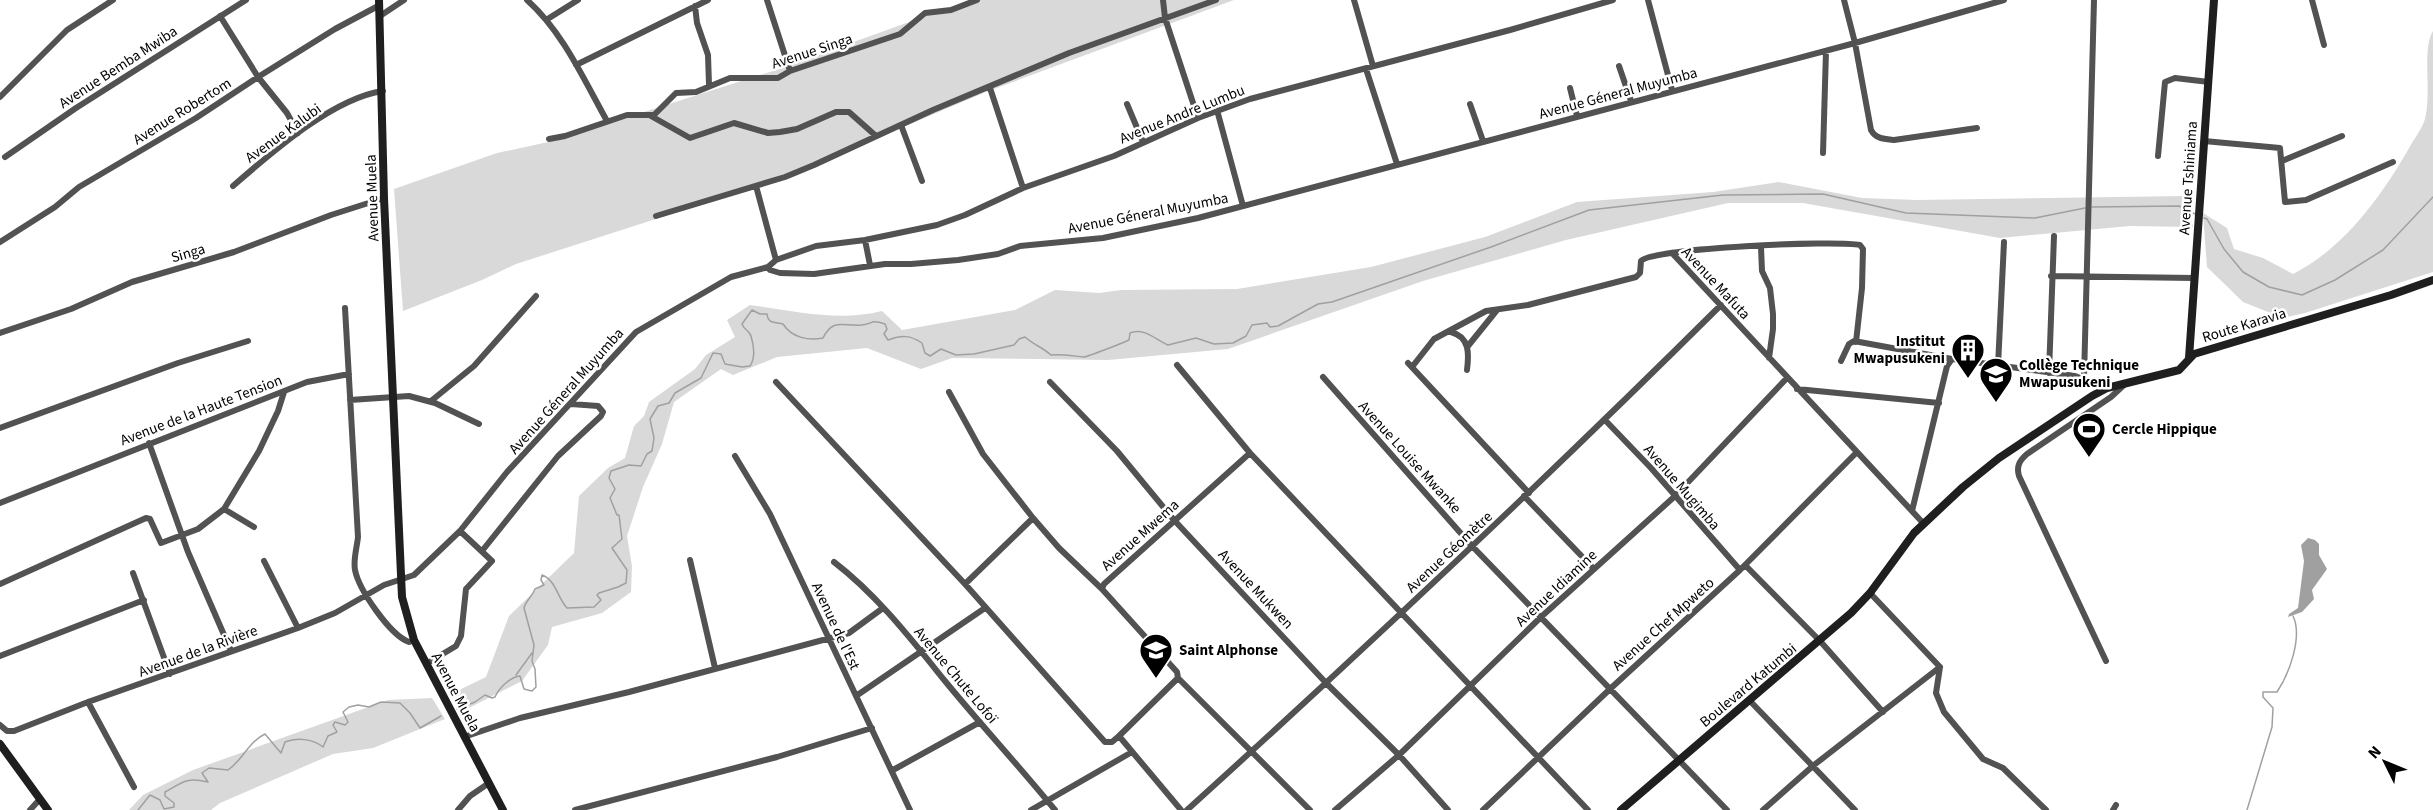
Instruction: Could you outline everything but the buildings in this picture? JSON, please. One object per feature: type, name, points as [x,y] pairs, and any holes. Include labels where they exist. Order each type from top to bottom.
[{"type":"street","points":[[0,97],[67,30],[113,0]]},
{"type":"street","name":"Avenue Bemba Mwiba","points":[[5,157],[76,108],[246,0]]},
{"type":"street","points":[[380,16],[404,0]]},
{"type":"street","points":[[527,0],[546,20],[576,65],[607,121]]},
{"type":"street","points":[[546,20],[578,0]]},
{"type":"street","points":[[576,65],[708,0]]},
{"type":"street","points":[[767,0],[790,71]]},
{"type":"street","name":"Avenue Singa","points":[[651,116],[658,113],[676,93],[696,92],[709,85],[740,77],[778,78],[790,71],[900,34],[925,13],[951,10],[977,0]]},
{"type":"street","points":[[1163,0],[1165,18],[1198,117]]},
{"type":"street","points":[[656,216],[756,186],[814,165],[901,125],[1069,54],[1216,0]]},
{"type":"street","points":[[1354,0],[1373,66]]},
{"type":"street","name":"Avenue Andre Lumbu","points":[[768,267],[776,260],[816,246],[865,240],[937,225],[1023,188],[1114,156],[1198,117],[1250,99],[1510,30],[1613,0]]},
{"type":"street","points":[[1648,0],[1672,90]]},
{"type":"street","points":[[1844,0],[1855,43],[1871,130],[1877,137],[1893,140],[1977,128]]},
{"type":"street","name":"Avenue Géneral Muyumba","points":[[401,580],[414,576],[460,531],[507,472],[636,332],[733,276],[768,267],[780,273],[812,274],[870,266],[957,260],[998,254],[1026,245],[1102,238],[1243,206],[1672,90],[1826,51],[2004,0]]},
{"type":"street","points":[[2084,378],[2094,0]]},
{"type":"street","name":"Avenue Tshiniama","points":[[2189,358],[2214,0]]},
{"type":"street","points":[[2312,0],[2324,45]]},
{"type":"street","name":"Avenue Muela","points":[[380,2],[384,198],[401,580],[404,604],[414,640],[503,810]]},
{"type":"street","name":"Avenue Robertom","points":[[0,242],[55,207],[79,187],[196,118],[380,2]]},
{"type":"street","points":[[695,6],[697,23],[706,48],[709,85]]},
{"type":"street","points":[[220,16],[258,77],[287,113],[298,133]]},
{"type":"street","points":[[1823,153],[1826,51]]},
{"type":"street","points":[[1619,66],[1631,101]]},
{"type":"street","points":[[1366,69],[1397,164]]},
{"type":"street","points":[[2158,156],[2165,82],[2175,78],[2209,82]]},
{"type":"street","points":[[990,88],[1023,188]]},
{"type":"street","points":[[1570,88],[1577,116]]},
{"type":"street","name":"Avenue Kalubi","points":[[233,186],[298,133],[345,105],[368,94],[383,91]]},
{"type":"street","points":[[1127,104],[1143,142]]},
{"type":"street","points":[[1470,104],[1483,141]]},
{"type":"street","points":[[1217,110],[1243,206]]},
{"type":"street","points":[[549,139],[566,136],[627,115],[651,116],[690,138],[734,123],[768,133],[780,132],[797,129],[836,112],[844,111],[857,118],[876,136]]},
{"type":"street","points":[[901,125],[922,182]]},
{"type":"street","points":[[2282,161],[2342,136]]},
{"type":"street","points":[[2204,141],[2279,148],[2282,161],[2283,199],[2286,202],[2306,200],[2393,162]]},
{"type":"street","points":[[756,186],[776,260]]},
{"type":"street","name":"Singa","points":[[0,333],[70,309],[132,282],[234,252],[331,215],[384,198]]},
{"type":"street","points":[[2049,373],[2054,236]]},
{"type":"street","points":[[865,240],[870,266]]},
{"type":"street","points":[[1998,366],[2004,242]]},
{"type":"street","points":[[1672,253],[1713,248],[1855,244],[1861,246],[1862,288],[1856,342]]},
{"type":"street","points":[[1761,247],[1762,271],[1770,288],[1773,314],[1768,358]]},
{"type":"street","name":"Avenue Mafuta","points":[[1527,494],[1410,365],[1429,343],[1486,311],[1528,305],[1636,277],[1643,258],[1672,253],[1924,524]]},
{"type":"street","points":[[2051,276],[2194,278]]},
{"type":"street","name":"Route Karavia","points":[[1885,573],[1906,542],[1999,458],[2107,388],[2179,370],[2189,358],[2200,352],[2395,294],[2433,280]]},
{"type":"street","points":[[431,401],[474,366],[536,296]]},
{"type":"street","name":"Avenue Géomètre","points":[[1187,810],[1327,684],[1605,420],[1721,305]]},
{"type":"street","points":[[345,308],[358,537],[355,574],[367,596],[395,633],[405,641],[414,640]]},
{"type":"street","points":[[1468,346],[1497,310]]},
{"type":"street","points":[[1449,331],[1462,337],[1468,346],[1467,370]]},
{"type":"street","points":[[0,428],[248,340]]},
{"type":"street","points":[[1841,361],[1849,344],[1856,342],[1952,359],[2084,378],[2107,388]]},
{"type":"street","points":[[2190,346],[2200,352]]},
{"type":"street","points":[[1912,511],[1947,366],[1952,359]]},
{"type":"street","points":[[1177,365],[1250,453],[1588,810]]},
{"type":"street","name":"Avenue de la Haute Tension","points":[[0,503],[307,382],[350,374]]},
{"type":"street","name":"Avenue Louise Mwanke","points":[[1323,377],[1472,546],[1681,759],[1727,810]]},
{"type":"street","name":"Avenue Idiamine","points":[[1335,810],[1398,755],[1541,617],[1674,497],[1787,378]]},
{"type":"street","points":[[776,382],[965,584],[1100,738],[1109,743],[1119,736],[1178,678]]},
{"type":"street","name":"Avenue Mukwen","points":[[1050,382],[1117,451],[1174,520],[1448,810]]},
{"type":"street","points":[[2106,661],[2024,487],[2018,468],[2027,454],[2111,397],[2124,384]]},
{"type":"street","points":[[1797,389],[1939,403]]},
{"type":"street","points":[[0,584],[146,518],[150,519],[159,542],[198,529],[224,509],[259,451],[278,411],[284,392]]},
{"type":"street","points":[[949,392],[983,454],[1059,548],[1102,589]]},
{"type":"street","points":[[350,400],[405,395],[431,401],[479,424]]},
{"type":"street","points":[[482,551],[558,456],[602,416],[603,412],[598,406],[571,404]]},
{"type":"street","name":"Avenue Mugimba","points":[[1605,420],[1631,446],[1740,570]]},
{"type":"street","points":[[149,443],[182,535],[231,651]]},
{"type":"street","name":"Avenue Chef Mpweto","points":[[1483,810],[1740,570],[1857,452]]},
{"type":"street","name":"Avenue Mwema","points":[[1250,453],[1104,584],[1102,589],[1177,672],[1178,678],[1310,810]]},
{"type":"street","name":"Avenue de l'Est","points":[[735,456],[770,514],[910,810]]},
{"type":"street","points":[[1527,494],[1594,569]]},
{"type":"street","points":[[224,509],[254,527]]},
{"type":"street","points":[[965,584],[1033,518]]},
{"type":"street","points":[[426,664],[456,646],[461,636],[468,585],[492,561],[460,531]]},
{"type":"street","points":[[690,560],[715,668]]},
{"type":"street","points":[[264,561],[298,628]]},
{"type":"street","name":"Avenue Chute Lofoï","points":[[834,562],[859,581],[921,650],[1055,810]]},
{"type":"street","points":[[1745,565],[1820,641],[1883,712]]},
{"type":"street","points":[[134,573],[170,674]]},
{"type":"street","name":"Boulevard Katumbi","points":[[1621,810],[1820,641],[1870,593],[1885,573]]},
{"type":"street","name":"Avenue de la Rivière","points":[[0,725],[7,731],[14,731],[88,702],[298,628],[335,613],[384,585],[401,580]]},
{"type":"street","points":[[1870,593],[1940,667]]},
{"type":"street","points":[[0,656],[144,600]]},
{"type":"street","points":[[464,737],[520,718],[629,692],[849,633],[883,608]]},
{"type":"street","points":[[856,696],[985,608]]},
{"type":"street","points":[[1763,810],[1814,765],[1940,667]]},
{"type":"street","points":[[1940,667],[1936,693],[1944,712],[1983,759],[2003,768],[2046,810]]},
{"type":"street","points":[[1750,701],[1855,810]]},
{"type":"street","points":[[88,702],[134,787]]},
{"type":"street","points":[[893,771],[980,722]]},
{"type":"street","points":[[575,810],[777,757],[872,728]]},
{"type":"street","points":[[1119,736],[1181,810]]},
{"type":"street","points":[[0,744],[48,810]]},
{"type":"street","points":[[1031,810],[1132,752]]},
{"type":"street","points":[[458,810],[470,796],[489,783]]},
{"type":"street","points":[[30,810],[40,799]]},
{"type":"shaded area","points":[[970,0],[1234,0],[986,92],[780,179],[516,264],[403,311],[394,189],[497,153],[553,141],[779,69]]},
{"type":"shaded area","points":[[2433,31],[2433,272],[2283,318],[2243,302],[2207,267],[2203,213],[2227,228],[2234,249],[2263,258],[2293,274],[2329,250],[2373,203],[2424,122],[2428,99],[2428,49]]},
{"type":"shaded area","points":[[1779,182],[1862,198],[1917,200],[2185,196],[2193,227],[2130,226],[2000,238],[1803,203],[1728,203],[1566,240],[1423,281],[1228,349],[1108,360],[952,358],[921,369],[867,348],[777,357],[733,375],[721,369],[674,402],[662,444],[643,487],[627,536],[632,566],[631,592],[602,613],[552,627],[548,645],[522,681],[461,712],[451,694],[486,677],[509,616],[574,553],[579,496],[608,468],[625,458],[634,426],[644,416],[649,402],[695,369],[706,355],[735,337],[727,320],[750,305],[833,316],[882,311],[902,330],[1015,310],[1055,290],[1099,293],[1121,290],[1237,289],[1371,267],[1485,237],[1577,202],[1713,192]]},
{"type":"shaded area","points":[[2308,538],[2319,544],[2319,555],[2327,569],[2312,590],[2314,599],[2302,612],[2288,617],[2298,608],[2304,561],[2301,545]]},
{"type":"shaded area","points":[[432,698],[445,719],[373,748],[333,754],[220,803],[211,810],[129,810],[143,795],[193,770],[388,700]]},
{"type":"waterway","points":[[457,709],[485,695],[495,697],[512,678],[520,676],[524,689],[532,691],[536,687],[532,661],[534,645],[524,608],[535,589],[544,585],[541,580],[542,575],[547,577],[567,608],[594,607],[601,600],[597,595],[599,593],[626,583],[627,570],[612,548],[622,539],[619,515],[610,498],[615,489],[609,478],[611,471],[629,465],[641,466],[647,454],[652,451],[654,438],[650,419],[658,406],[669,403],[675,393],[701,378],[713,353],[721,354],[725,364],[750,366],[754,355],[753,344],[750,334],[742,324],[752,310],[760,314],[767,314],[770,321],[783,324],[791,333],[807,339],[823,338],[827,331],[835,325],[862,325],[876,322],[885,324],[887,329],[884,334],[888,340],[902,337],[914,338],[922,343],[925,353],[930,356],[941,349],[956,355],[974,354],[1014,345],[1019,339],[1025,337],[1051,355],[1084,357],[1129,340],[1130,333],[1135,332],[1145,333],[1168,345],[1196,338],[1214,344],[1233,343],[1246,336],[1252,325],[1267,323],[1270,327],[1278,326],[1318,304],[1332,302],[1491,247],[1589,210],[1723,195],[1823,194],[1906,213],[2035,218],[2085,208]]},
{"type":"waterway","points":[[2204,218],[2207,219],[2224,249],[2243,272],[2269,287],[2302,295],[2335,280],[2383,250],[2433,197]]},
{"type":"waterway","points":[[2092,207],[2179,206],[2197,215]]},
{"type":"waterway","points":[[2247,810],[2272,727],[2273,708],[2263,697],[2263,692],[2277,692],[2290,666],[2296,634],[2293,616]]},
{"type":"waterway","points":[[516,675],[532,653]]},
{"type":"waterway","points":[[138,810],[150,795],[160,800],[164,809],[174,807],[174,803],[165,796],[165,792],[189,780],[208,782],[202,773],[209,768],[228,770],[259,737],[265,734],[281,753],[285,742],[300,739],[323,747],[328,736],[337,732],[333,725],[335,722],[345,725],[348,722],[343,712],[349,707],[358,705],[369,707],[381,702],[400,703],[420,728],[441,716]]},
{"type":"place","name":"Institut Mwapusukeni","points":[[1968,379]]},
{"type":"place","name":"Collège Technique Mwapusukeni","points":[[1996,403]]},
{"type":"place","name":"Cercle Hippique","points":[[2089,458]]},
{"type":"place","name":"Saint Alphonse","points":[[1156,679]]}]
